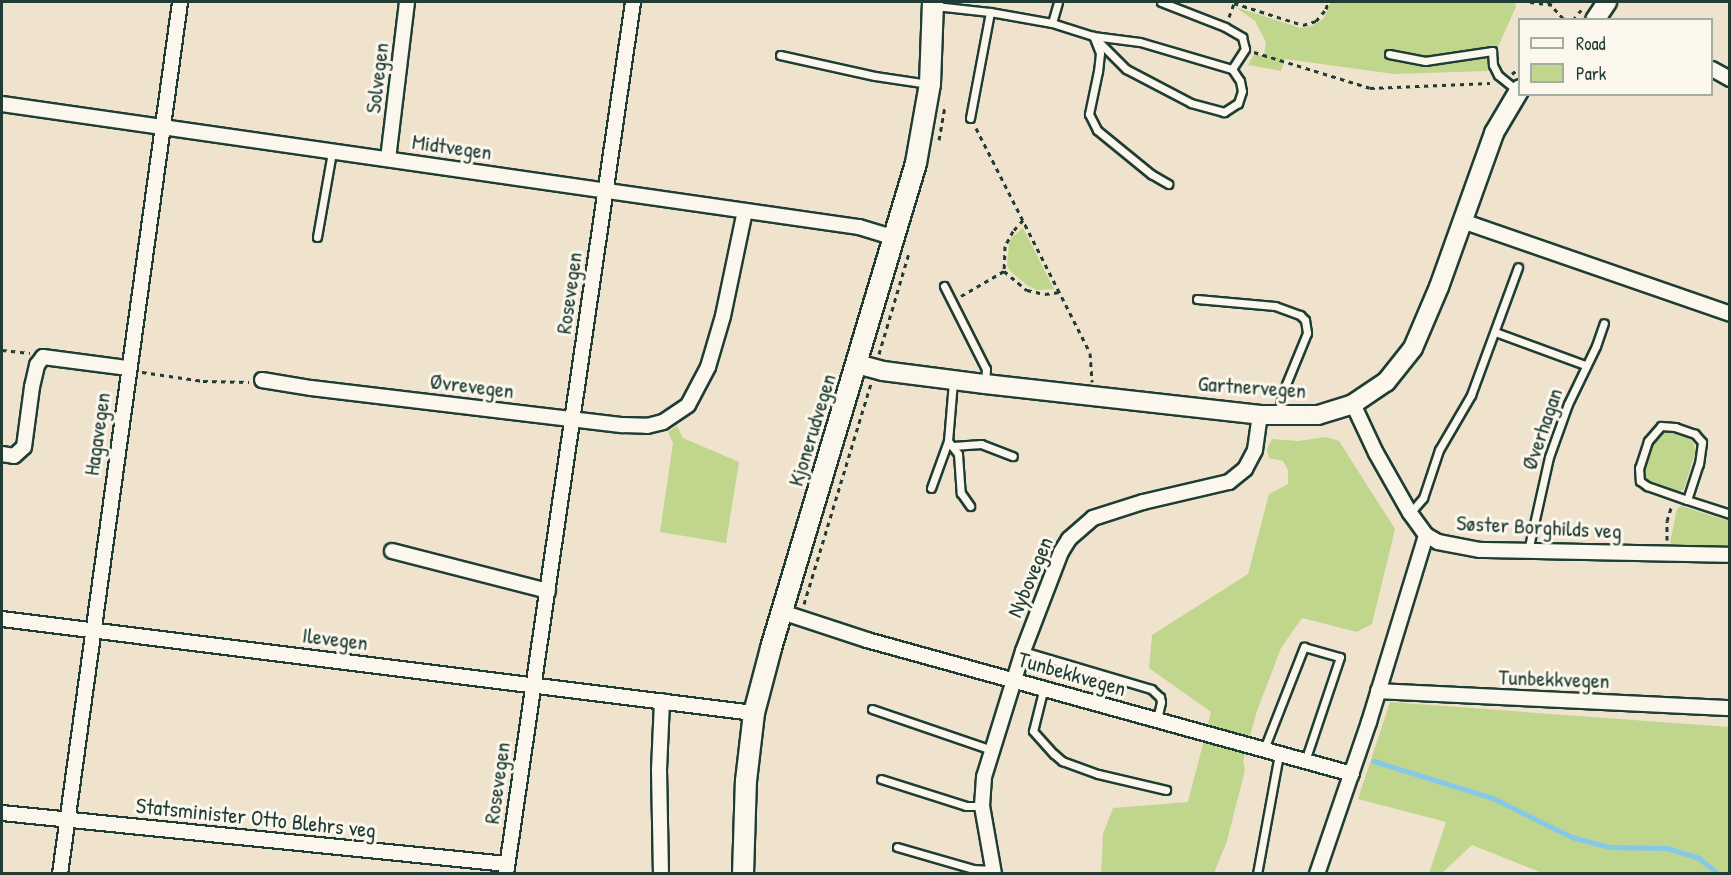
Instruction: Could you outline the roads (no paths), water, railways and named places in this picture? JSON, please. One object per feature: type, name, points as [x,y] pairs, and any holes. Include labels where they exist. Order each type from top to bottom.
[{"type":"main road","name":"Kjonerudvegen","points":[[744,873],[746,781],[754,713],[916,163],[930,84],[933,4]]},
{"type":"street","name":"Hagavegen","points":[[60,873],[91,630],[180,2]]},
{"type":"street","name":"Solvegen","points":[[388,159],[407,2]]},
{"type":"street","name":"Rosevegen","points":[[506,869],[633,2]]},
{"type":"street","points":[[1596,18],[1607,2]]},
{"type":"street","points":[[1713,70],[1730,80]]},
{"type":"street","name":"Gartnervegen","points":[[857,364],[984,384],[1260,416],[1318,415],[1353,404],[1386,382],[1413,348],[1425,324],[1494,133],[1518,92]]},
{"type":"street","name":"Midtvegen","points":[[2,104],[859,226],[894,238]]},
{"type":"street","name":"Øvrevegen","points":[[262,380],[572,419],[647,426],[669,420],[688,405],[704,375],[714,347],[745,211]]},
{"type":"street","points":[[1462,221],[1730,314]]},
{"type":"street","points":[[2,454],[14,456],[24,447],[32,387],[37,365],[43,357],[128,368]]},
{"type":"street","name":"Søster Borghilds veg","points":[[1353,404],[1376,453],[1410,513],[1426,535],[1438,542],[1465,549],[1730,555]]},
{"type":"street","name":"Nybovegen","points":[[994,872],[982,806],[984,777],[1023,651],[1060,552],[1080,527],[1093,518],[1112,511],[1229,482],[1245,469],[1255,450],[1260,416]]},
{"type":"street","points":[[1317,873],[1352,774],[1426,535]]},
{"type":"street","points":[[392,551],[548,591]]},
{"type":"street","name":"Tunbekkvegen","points":[[782,612],[867,640],[1014,678],[1352,774]]},
{"type":"street","name":"Ilevegen","points":[[2,619],[754,713]]},
{"type":"street","name":"Tunbekkvegen","points":[[1378,691],[1730,708]]},
{"type":"street","points":[[661,868],[659,781],[662,701]]},
{"type":"street","name":"Statsminister Otto Blehrs veg","points":[[2,813],[506,869]]},
{"type":"lane","points":[[1052,23],[1058,2]]},
{"type":"lane","points":[[1161,2],[1225,27],[1242,37],[1245,49],[1232,69]]},
{"type":"lane","points":[[933,4],[1052,23],[1093,36],[1140,42],[1232,69],[1242,91],[1238,103],[1230,110],[1216,112],[1191,103],[1126,69],[1093,36]]},
{"type":"lane","points":[[970,118],[990,12]]},
{"type":"lane","points":[[1093,36],[1100,53],[1089,114],[1097,130],[1151,174],[1168,184]]},
{"type":"lane","points":[[1389,54],[1425,61],[1492,51],[1493,65],[1498,75],[1518,89]]},
{"type":"lane","points":[[780,55],[875,76],[930,84]]},
{"type":"lane","points":[[317,237],[332,152]]},
{"type":"lane","points":[[1410,513],[1423,498],[1440,450],[1471,395],[1518,267]]},
{"type":"lane","points":[[944,286],[986,369],[984,384]]},
{"type":"lane","points":[[1197,299],[1275,306],[1300,315],[1305,320],[1307,333],[1282,394],[1279,417]]},
{"type":"lane","name":"Øverhagan","points":[[1528,551],[1549,457],[1604,323]]},
{"type":"lane","points":[[1495,332],[1585,365]]},
{"type":"lane","points":[[931,488],[951,444],[954,380]]},
{"type":"lane","points":[[1687,500],[1699,464],[1702,442],[1695,434],[1675,427],[1661,426],[1648,441],[1638,475],[1642,484],[1675,496],[1687,500],[1730,514]]},
{"type":"lane","points":[[951,444],[981,444],[1013,456]]},
{"type":"lane","points":[[951,444],[958,454],[961,493],[970,506]]},
{"type":"lane","points":[[1264,749],[1304,647],[1340,657],[1305,761]]},
{"type":"lane","points":[[1023,651],[1151,689],[1160,697],[1161,702],[1157,720]]},
{"type":"lane","points":[[1044,687],[1033,731],[1062,761],[1098,774],[1166,790]]},
{"type":"lane","points":[[872,709],[992,750]]},
{"type":"lane","points":[[1257,873],[1279,754]]},
{"type":"lane","points":[[881,778],[966,806],[982,806]]},
{"type":"lane","points":[[897,847],[973,869],[994,872]]},
{"type":"waterway","points":[[1374,761],[1493,798],[1572,837],[1609,847],[1667,848],[1699,858],[1719,874]]}]
